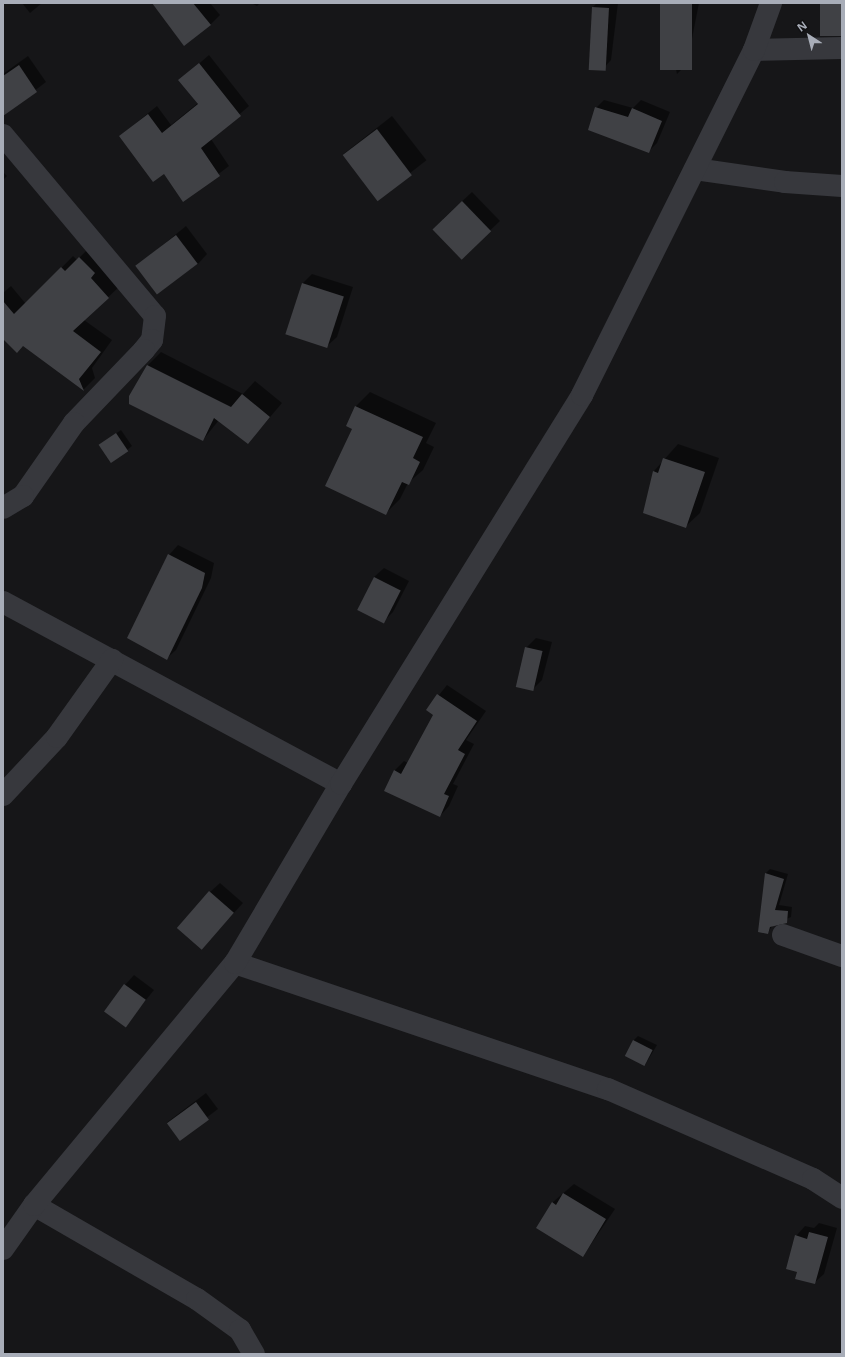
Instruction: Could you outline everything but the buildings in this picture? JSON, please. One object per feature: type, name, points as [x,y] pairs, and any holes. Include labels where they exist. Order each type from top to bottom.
[{"type":"street","points":[[3,1249],[34,1205],[235,963],[341,784],[582,395],[754,50],[771,3]]},
{"type":"street","points":[[754,50],[842,48]]},
{"type":"street","points":[[3,135],[155,316],[152,340],[74,423],[23,496],[3,508]]},
{"type":"street","points":[[695,169],[785,182],[842,186]]},
{"type":"street","points":[[3,602],[341,784]]},
{"type":"street","points":[[3,795],[57,737],[112,660]]},
{"type":"street","points":[[783,935],[842,956]]},
{"type":"street","points":[[235,963],[608,1089],[813,1179],[842,1198]]},
{"type":"street","points":[[34,1205],[209,1307],[240,1330],[254,1354]]}]
